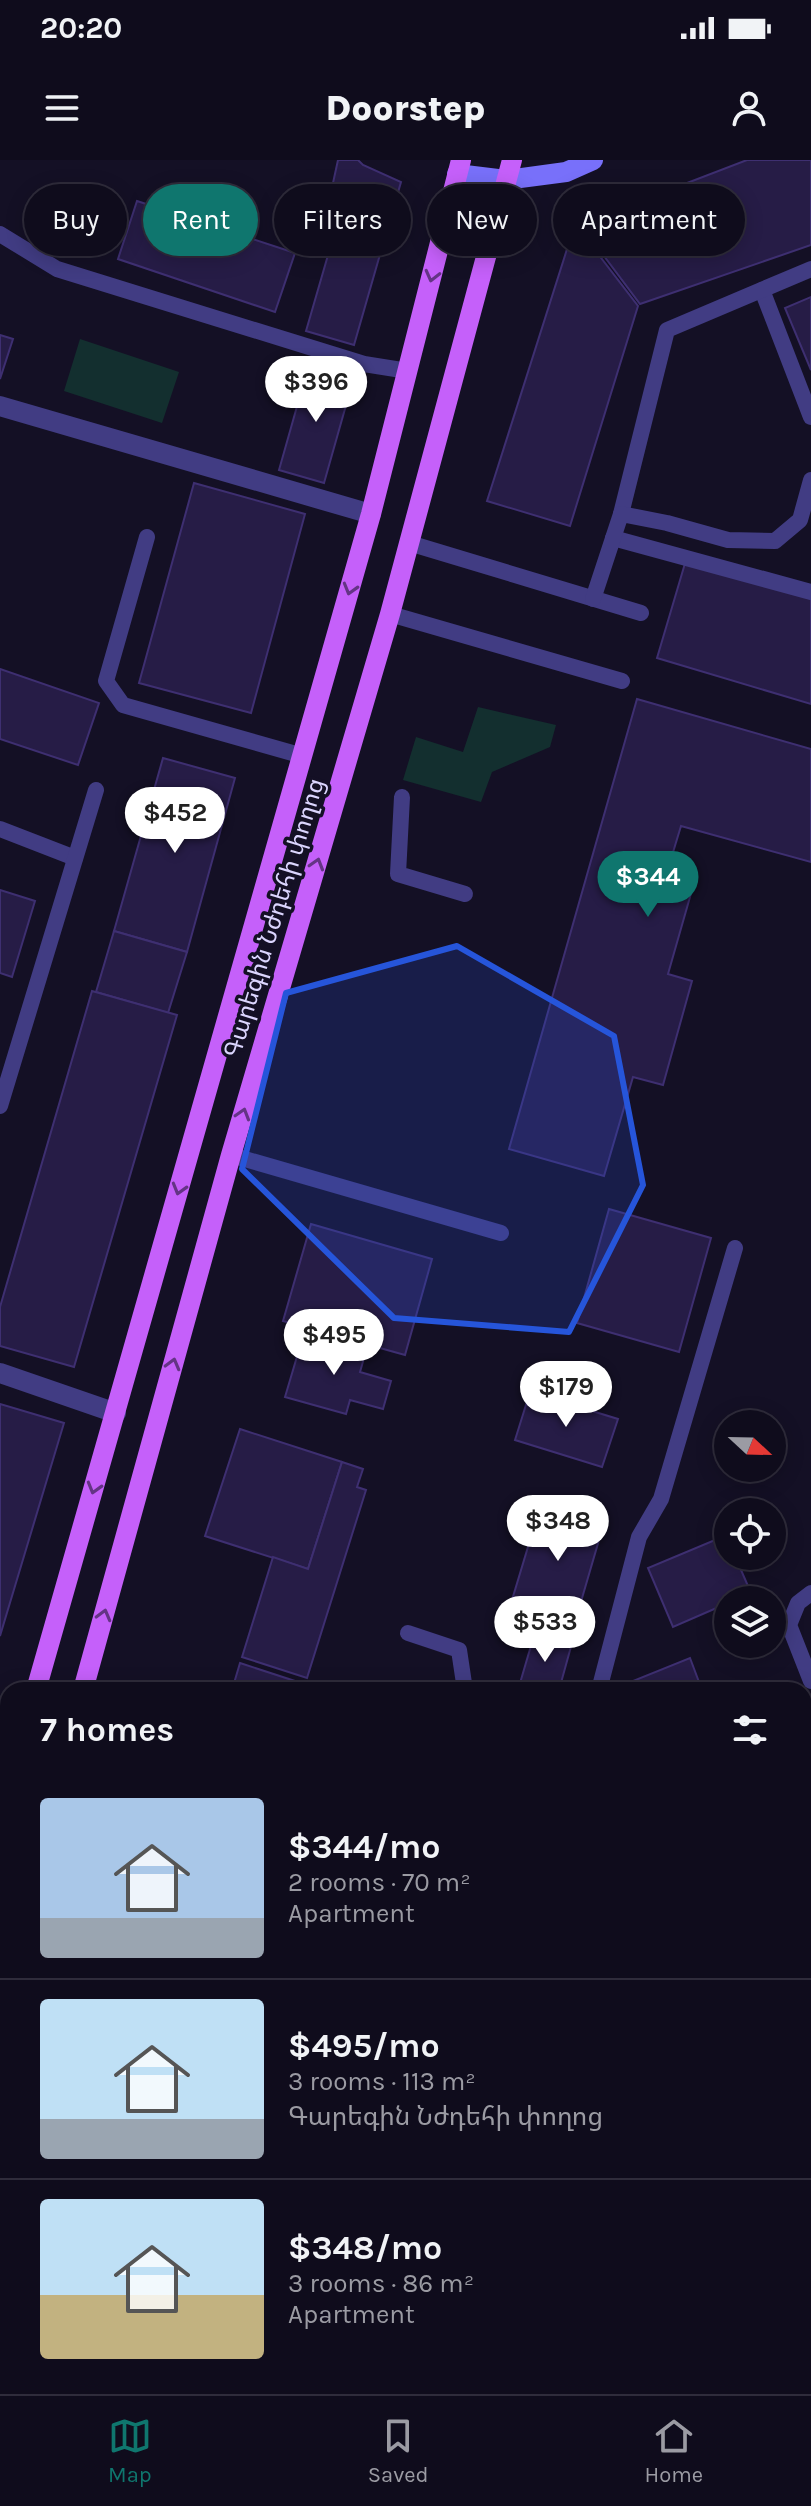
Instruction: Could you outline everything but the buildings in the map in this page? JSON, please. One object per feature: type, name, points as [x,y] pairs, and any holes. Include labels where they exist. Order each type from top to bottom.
[{"type":"main road","name":"Գարեգին Նժդեհի փողոց","points":[[38,1682],[371,514],[459,167]]},
{"type":"main road","name":"Գարեգին Նժդեհի փողոց","points":[[85,1682],[231,1155],[390,614],[509,170]]},
{"type":"street","points":[[459,167],[566,172],[593,160]]},
{"type":"street","points":[[0,406],[371,514]]},
{"type":"street","points":[[0,1373],[116,1413]]},
{"type":"lane","points":[[0,234],[57,269],[364,364],[408,371]]},
{"type":"lane","points":[[593,599],[621,514],[667,330],[811,269]]},
{"type":"lane","points":[[762,290],[811,417]]},
{"type":"lane","points":[[621,514],[728,540],[775,541],[800,520],[811,480]]},
{"type":"lane","points":[[147,537],[106,681],[114,693],[123,705],[303,756]]},
{"type":"lane","points":[[613,538],[811,592]]},
{"type":"lane","points":[[409,543],[641,613]]},
{"type":"lane","points":[[390,614],[622,681]]},
{"type":"lane","points":[[0,1106],[96,790]]},
{"type":"lane","points":[[402,797],[398,874],[465,894]]},
{"type":"lane","points":[[0,829],[75,858]]},
{"type":"lane","points":[[231,1155],[501,1233]]},
{"type":"lane","points":[[601,1682],[639,1537],[661,1499],[735,1248]]},
{"type":"lane","points":[[811,1593],[798,1603],[789,1625],[811,1681]]},
{"type":"lane","points":[[408,1633],[459,1650],[464,1682]]},
{"type":"highlighted area","points":[[457,946],[614,1036],[643,1185],[569,1332],[394,1318],[242,1169],[286,993]]},
{"type":"green space","points":[[80,339],[179,372],[162,423],[64,391]]},
{"type":"green space","points":[[478,707],[556,725],[550,747],[492,772],[481,802],[403,780],[416,737],[463,752]]}]
